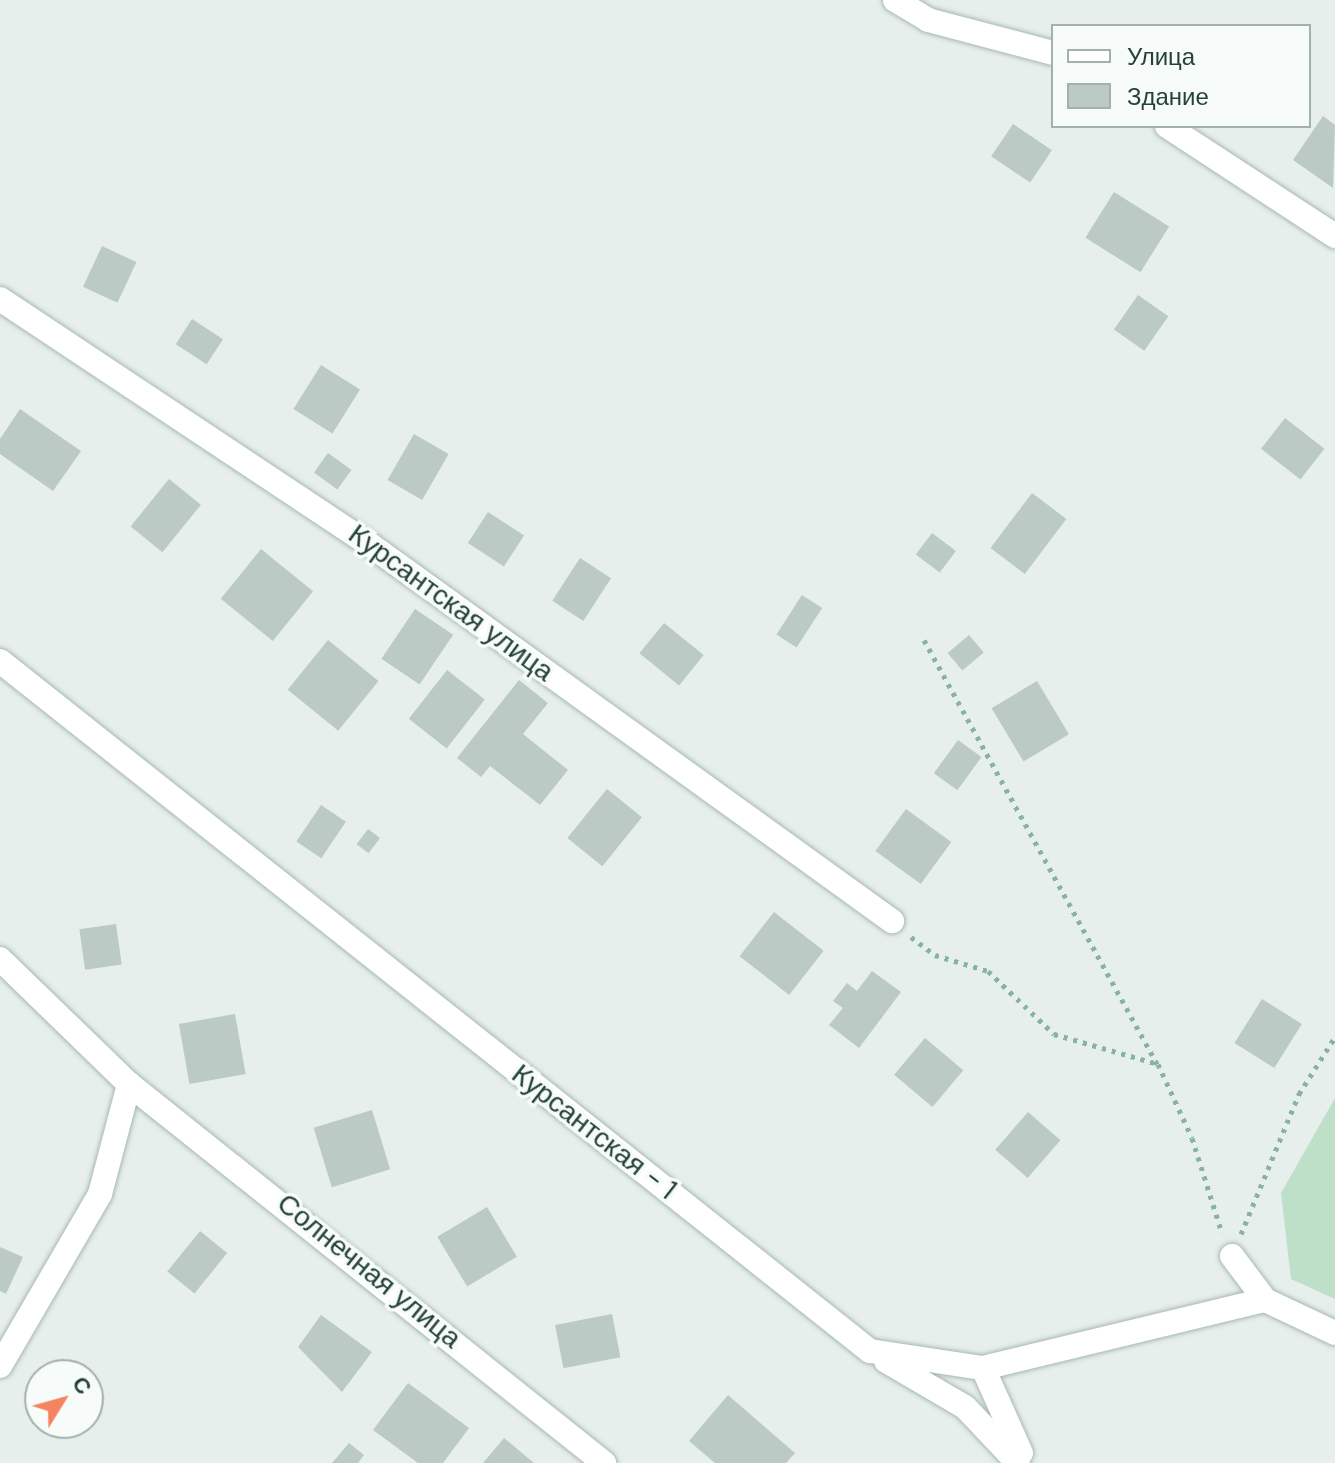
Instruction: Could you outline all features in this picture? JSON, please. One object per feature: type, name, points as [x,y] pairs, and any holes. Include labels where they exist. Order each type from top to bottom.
[{"type":"street","points":[[895,0],[928,20],[1051,52]]},
{"type":"street","points":[[1170,128],[1335,236]]},
{"type":"street","name":"Курсантская улица","points":[[0,299],[369,544],[892,921]]},
{"type":"street","name":"Курсантская - 1","points":[[0,661],[870,1351],[983,1368],[1265,1300]]},
{"type":"street","name":"Солнечная улица","points":[[0,959],[129,1084],[604,1463]]},
{"type":"street","points":[[0,1366],[100,1194],[129,1084]]},
{"type":"street","points":[[1232,1256],[1265,1300],[1335,1333]]},
{"type":"street","points":[[870,1351],[965,1407],[1018,1463]]},
{"type":"street","points":[[983,1368],[1026,1463]]},
{"type":"path","points":[[924,640],[1158,1064],[1232,1256]]},
{"type":"path","points":[[892,921],[935,955],[988,971],[1054,1034],[1158,1064]]},
{"type":"path","points":[[1232,1256],[1299,1094],[1335,1037]]},
{"type":"green space","points":[[1335,1098],[1335,1299],[1291,1279],[1281,1193]]},
{"type":"building","points":[[1323,116],[1335,125],[1333,188],[1293,160]]},
{"type":"building","points":[[1013,124],[1052,150],[1030,183],[991,156]]},
{"type":"building","points":[[1114,192],[1169,226],[1141,272],[1085,238]]},
{"type":"building","points":[[102,246],[136,262],[117,303],[83,287]]},
{"type":"building","points":[[1138,295],[1168,316],[1144,351],[1114,329]]},
{"type":"building","points":[[192,319],[223,339],[207,364],[176,344]]},
{"type":"building","points":[[321,365],[360,389],[332,433],[293,409]]},
{"type":"building","points":[[20,409],[81,451],[53,491],[0,454],[0,439]]},
{"type":"building","points":[[1285,418],[1324,449],[1300,480],[1261,449]]},
{"type":"building","points":[[414,434],[449,454],[422,500],[388,480]]},
{"type":"building","points":[[328,453],[351,470],[337,489],[314,472]]},
{"type":"building","points":[[169,479],[201,505],[162,552],[131,526]]},
{"type":"building","points":[[1032,493],[1066,519],[1025,574],[990,548]]},
{"type":"building","points":[[488,512],[524,535],[504,566],[468,543]]},
{"type":"building","points":[[932,533],[956,551],[940,573],[916,555]]},
{"type":"building","points":[[261,549],[313,591],[273,641],[221,599]]},
{"type":"building","points":[[580,558],[611,578],[583,621],[552,601]]},
{"type":"building","points":[[802,595],[822,608],[797,647],[776,634]]},
{"type":"building","points":[[415,609],[453,635],[420,684],[381,659]]},
{"type":"building","points":[[664,623],[704,655],[679,685],[639,653]]},
{"type":"building","points":[[969,635],[984,653],[962,671],[948,653]]},
{"type":"building","points":[[328,640],[379,681],[338,731],[288,690]]},
{"type":"building","points":[[447,670],[485,700],[447,748],[409,719]]},
{"type":"building","points":[[519,680],[548,703],[523,734],[568,770],[540,805],[490,766],[481,777],[457,758]]},
{"type":"building","points":[[1037,681],[1069,734],[1024,761],[992,708]]},
{"type":"building","points":[[958,740],[981,757],[957,790],[934,773]]},
{"type":"building","points":[[607,789],[642,817],[602,866],[567,838]]},
{"type":"building","points":[[321,805],[346,822],[321,858],[296,841]]},
{"type":"building","points":[[906,809],[951,842],[921,884],[875,851]]},
{"type":"building","points":[[368,829],[380,838],[369,853],[357,844]]},
{"type":"building","points":[[774,912],[824,951],[789,995],[740,956]]},
{"type":"building","points":[[116,924],[122,965],[85,970],[79,929]]},
{"type":"building","points":[[872,971],[901,992],[859,1048],[829,1025],[843,1008],[833,1001],[847,983],[857,991]]},
{"type":"building","points":[[1262,999],[1302,1024],[1274,1068],[1234,1043]]},
{"type":"building","points":[[235,1014],[246,1074],[189,1084],[179,1024]]},
{"type":"building","points":[[925,1038],[963,1070],[932,1107],[894,1075]]},
{"type":"building","points":[[372,1110],[390,1169],[332,1187],[314,1128]]},
{"type":"building","points":[[1028,1112],[1060,1140],[1028,1178],[995,1150]]},
{"type":"building","points":[[487,1207],[517,1257],[467,1287],[437,1237]]},
{"type":"building","points":[[200,1231],[227,1253],[194,1293],[167,1271]]},
{"type":"building","points":[[0,1247],[23,1257],[6,1294],[0,1291]]},
{"type":"building","points":[[612,1314],[620,1357],[563,1368],[555,1325]]},
{"type":"building","points":[[321,1315],[372,1352],[342,1392],[298,1347]]},
{"type":"building","points":[[408,1383],[469,1428],[443,1463],[418,1463],[373,1430]]},
{"type":"building","points":[[728,1395],[795,1453],[786,1463],[715,1463],[689,1441]]},
{"type":"building","points":[[504,1438],[534,1463],[483,1463]]},
{"type":"building","points":[[349,1443],[364,1455],[358,1463],[332,1463]]}]
